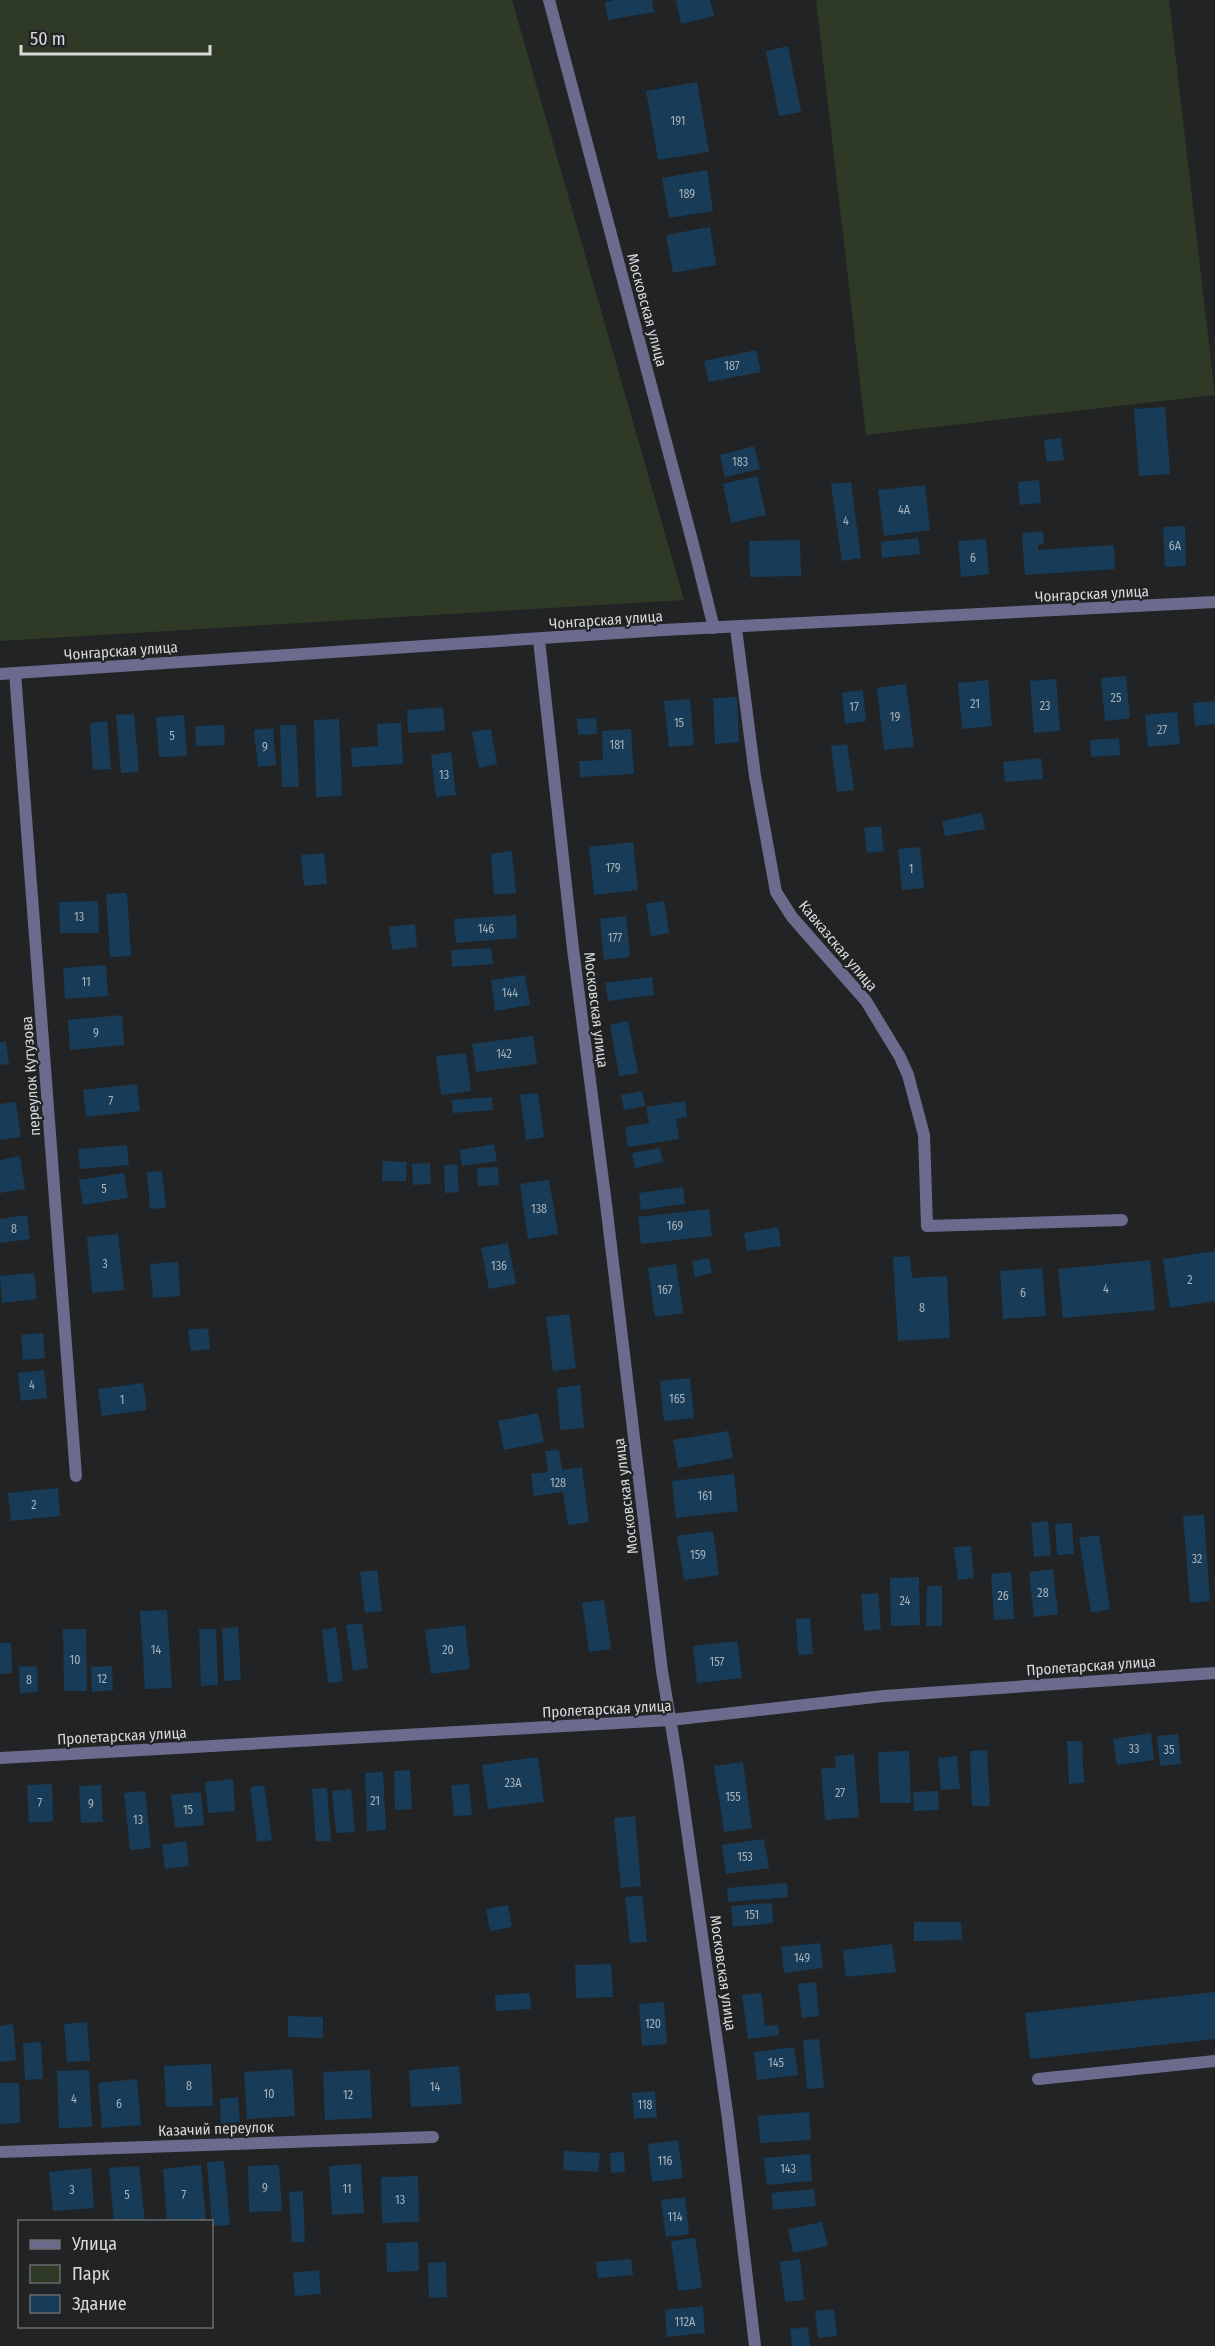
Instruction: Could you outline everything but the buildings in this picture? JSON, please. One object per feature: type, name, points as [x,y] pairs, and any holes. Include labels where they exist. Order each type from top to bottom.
[{"type":"street","name":"Московская улица","points":[[549,0],[714,628]]},
{"type":"street","name":"Чонгарская улица","points":[[0,674],[714,628],[1215,602]]},
{"type":"street","name":"Кавказская улица","points":[[736,628],[755,776],[776,892],[792,917],[866,1001],[900,1057],[908,1075],[924,1135],[927,1226],[1122,1220]]},
{"type":"street","name":"Московская улица","points":[[539,640],[573,949],[662,1671],[728,2119],[755,2346]]},
{"type":"street","name":"переулок Кутузова","points":[[15,673],[76,1476]]},
{"type":"street","name":"Пролетарская улица","points":[[0,1758],[670,1720],[884,1696],[1215,1673]]},
{"type":"street","points":[[1038,2079],[1215,2061]]},
{"type":"street","name":"Казачий переулок","points":[[0,2152],[433,2137]]},
{"type":"green space","points":[[0,0],[512,0],[684,600],[0,641]]},
{"type":"green space","points":[[816,0],[1169,0],[1215,395],[866,435]]}]
